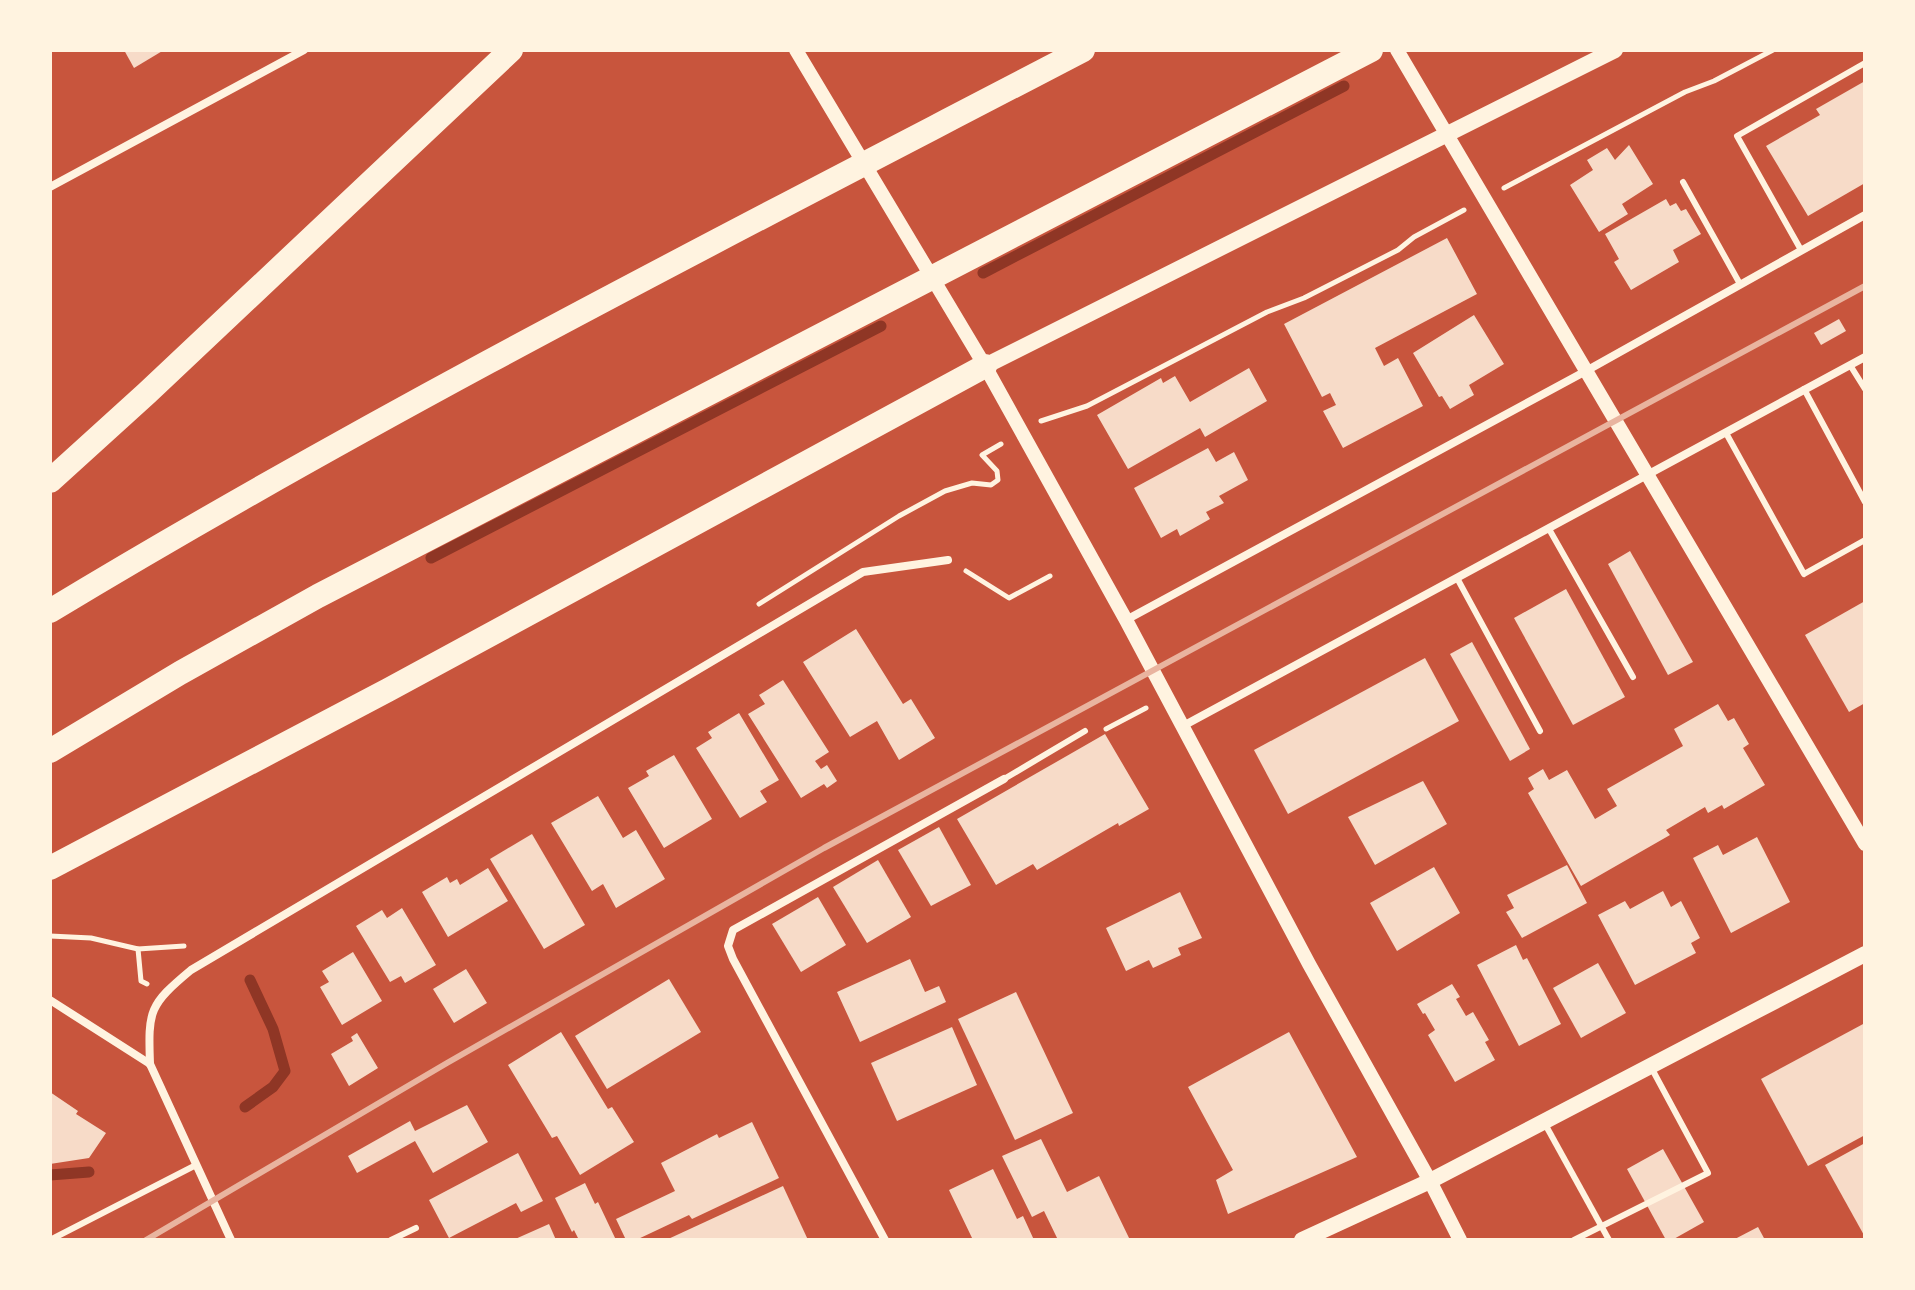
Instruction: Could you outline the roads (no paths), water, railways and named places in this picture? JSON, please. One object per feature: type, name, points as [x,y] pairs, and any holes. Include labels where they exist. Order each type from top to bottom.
[{"type":"highway","points":[[50,481],[511,50]]},
{"type":"highway","points":[[50,611],[267,483],[627,288],[1083,50]]},
{"type":"highway","points":[[50,751],[194,665],[416,544],[1371,50]]},
{"type":"highway","points":[[50,868],[361,705],[985,366]]},
{"type":"main road","points":[[985,366],[1615,50]]},
{"type":"main road","points":[[1302,1240],[1430,1181],[1865,954]]},
{"type":"street","points":[[50,187],[304,50]]},
{"type":"street","points":[[796,50],[985,366],[1126,620],[1460,1240]]},
{"type":"street","points":[[1397,50],[1865,844]]},
{"type":"street","points":[[1126,620],[1586,371],[1865,215]]},
{"type":"street","points":[[1183,726],[1865,357]]},
{"type":"street","points":[[231,1240],[150,1064],[149,1020],[163,994],[191,970],[863,572],[948,560]]},
{"type":"street","points":[[885,1240],[728,946],[733,930],[1004,779]]},
{"type":"street","points":[[50,1000],[150,1064]]},
{"type":"lane","points":[[1801,250],[1737,136],[1865,63]]},
{"type":"lane","points":[[1683,182],[1740,284]]},
{"type":"lane","points":[[1850,365],[1865,389]]},
{"type":"lane","points":[[1804,389],[1865,502]]},
{"type":"lane","points":[[1726,433],[1804,574],[1865,540]]},
{"type":"lane","points":[[1549,529],[1633,677]]},
{"type":"lane","points":[[1457,578],[1540,731]]},
{"type":"lane","points":[[1004,779],[1085,731]]},
{"type":"lane","points":[[1574,1240],[1708,1173],[1650,1066]]},
{"type":"lane","points":[[1544,1122],[1609,1240]]},
{"type":"lane","points":[[50,1240],[196,1165]]},
{"type":"lane","points":[[391,1240],[416,1228]]},
{"type":"waterway","points":[[983,273],[1344,86]]},
{"type":"waterway","points":[[431,558],[881,326]]},
{"type":"waterway","points":[[245,1107],[273,1087],[285,1071],[273,1029],[250,980]]},
{"type":"waterway","points":[[50,1175],[89,1172]]},
{"type":"railway","points":[[146,1240],[447,1063],[824,848],[1865,286]]}]
